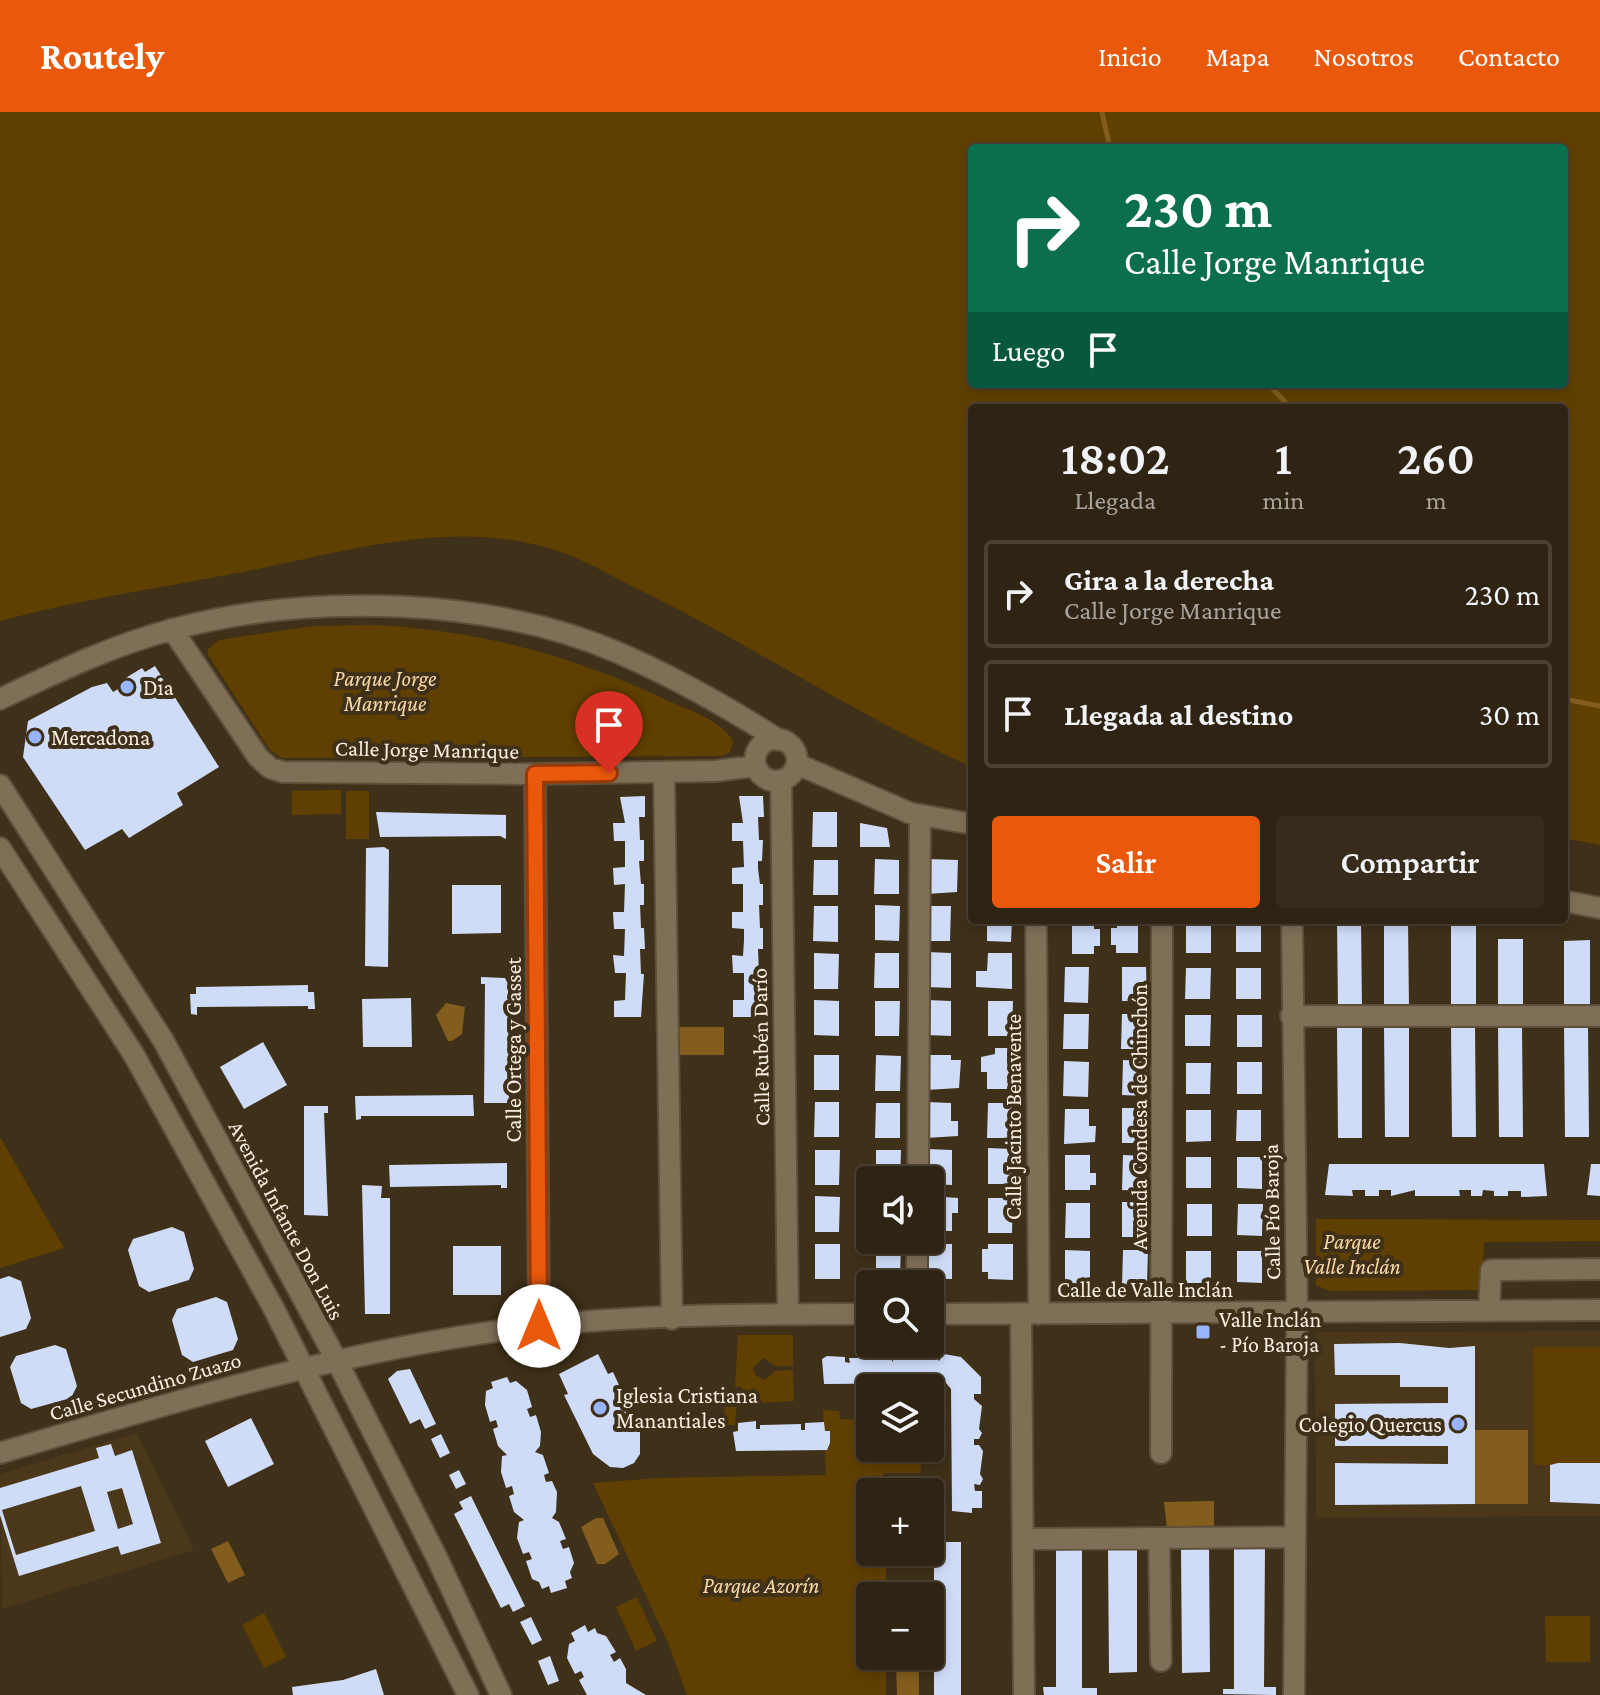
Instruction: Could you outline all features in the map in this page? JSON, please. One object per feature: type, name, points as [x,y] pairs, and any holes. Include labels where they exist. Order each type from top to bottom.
[{"type":"street","points":[[0,699],[86,658],[172,629],[220,618],[309,606],[421,605],[527,625],[618,653],[792,745],[797,764]]},
{"type":"street","name":"Calle Jorge Manrique","points":[[172,629],[258,757],[270,768],[283,772],[664,772],[756,757]]},
{"type":"street","points":[[744,718],[767,780],[781,780],[797,764]]},
{"type":"street","points":[[756,757],[779,740]]},
{"type":"street","points":[[797,764],[920,815],[968,823]]},
{"type":"street","points":[[664,772],[672,1319]]},
{"type":"street","name":"Calle Ortega y Gasset","points":[[535,774],[539,1326]]},
{"type":"street","name":"Calle Rubén Darío","points":[[781,780],[788,1314]]},
{"type":"street","name":"Avenida Infante Don Luis","points":[[0,785],[163,1040],[337,1361],[437,1558],[501,1695]]},
{"type":"street","points":[[918,1166],[920,815]]},
{"type":"street","points":[[0,848],[134,1055],[304,1369],[468,1695]]},
{"type":"street","points":[[1568,902],[1600,908]]},
{"type":"street","name":"Calle Jacinto Benavente","points":[[1024,1695],[1023,1539],[1036,924]]},
{"type":"street","name":"Avenida Condesa de Chinchón","points":[[1161,1453],[1162,924]]},
{"type":"street","name":"Calle Pío Baroja","points":[[1292,924],[1297,1312],[1294,1695]]},
{"type":"street","points":[[1291,1016],[1600,1016]]},
{"type":"street","points":[[1489,1310],[1491,1270],[1600,1269]]},
{"type":"street","name":"Calle de Valle Inclán","points":[[944,1314],[1600,1310]]},
{"type":"street","points":[[304,1369],[539,1326],[788,1314],[856,1314]]},
{"type":"street","name":"Calle Secundino Zuazo","points":[[0,1453],[210,1392],[304,1369]]},
{"type":"street","points":[[1023,1539],[1293,1537]]},
{"type":"street","points":[[1159,1538],[1161,1661]]},
{"type":"shaded area","points":[[446,1003],[465,1007],[462,1034],[452,1041],[448,1041],[436,1015]]},
{"type":"shaded area","points":[[671,1027],[724,1027],[724,1055],[671,1055]]},
{"type":"shaded area","name":"Colegio Quercus","points":[[1600,1331],[1600,1516],[1316,1518],[1315,1332]]},
{"type":"shaded area","points":[[1475,1430],[1528,1430],[1528,1504],[1475,1504]]},
{"type":"shaded area","points":[[137,1433],[194,1550],[2,1609],[0,1474]]},
{"type":"shaded area","points":[[1214,1501],[1214,1528],[1167,1529],[1164,1502]]},
{"type":"shaded area","points":[[596,1518],[603,1518],[619,1554],[605,1564],[597,1564],[581,1527]]},
{"type":"shaded area","points":[[228,1541],[245,1575],[228,1583],[211,1549]]},
{"type":"shaded area","points":[[896,1670],[919,1670],[919,1695],[897,1695]]},
{"type":"green space","points":[[0,112],[1600,112],[1600,845],[1568,839],[1568,404],[968,404],[968,765],[890,727],[692,617],[575,557],[510,540],[471,537],[392,542],[0,621]]},
{"type":"green space","name":"Parque Jorge Manrique","points":[[382,625],[430,630],[537,651],[639,687],[698,714],[716,723],[733,742],[730,752],[723,756],[282,758],[270,750],[208,655],[208,649],[219,640],[313,626]]},
{"type":"green space","points":[[341,790],[341,814],[292,815],[292,791]]},
{"type":"green space","points":[[346,791],[369,791],[369,839],[346,839]]},
{"type":"green space","points":[[0,1137],[64,1248],[0,1268]]},
{"type":"green space","name":"Parque Valle Inclán","points":[[1316,1219],[1600,1220],[1600,1241],[1484,1242],[1482,1290],[1330,1291],[1316,1285]]},
{"type":"green space","points":[[738,1335],[793,1335],[793,1366],[776,1366],[763,1358],[753,1368],[755,1375],[765,1380],[775,1371],[793,1370],[794,1401],[737,1404],[735,1425],[724,1425],[725,1400],[741,1400],[742,1387],[735,1387]]},
{"type":"green space","points":[[1533,1347],[1600,1347],[1600,1464],[1534,1465]]},
{"type":"green space","name":"Parque Azorín","points":[[823,1410],[839,1411],[840,1419],[856,1420],[856,1462],[921,1462],[921,1473],[883,1473],[883,1478],[856,1478],[856,1566],[886,1566],[886,1582],[856,1582],[856,1670],[886,1670],[886,1695],[687,1695],[669,1645],[593,1483],[659,1478],[826,1475]]},
{"type":"green space","points":[[637,1597],[657,1641],[636,1651],[616,1607]]},
{"type":"green space","points":[[264,1613],[286,1657],[264,1668],[242,1625]]},
{"type":"green space","points":[[1545,1616],[1590,1616],[1590,1662],[1546,1662]]},
{"type":"building","points":[[155,666],[219,767],[177,793],[183,805],[129,838],[122,829],[85,850],[23,757],[28,721],[92,687],[107,683],[113,692],[122,687],[119,682],[142,668],[145,672]]},
{"type":"building","points":[[645,796],[645,817],[639,817],[640,840],[644,840],[644,861],[639,861],[641,884],[644,884],[644,905],[640,905],[645,949],[640,949],[641,974],[644,974],[641,1017],[614,1017],[614,1001],[625,1000],[626,973],[615,973],[613,955],[624,956],[625,929],[614,929],[613,912],[624,912],[625,884],[614,885],[613,868],[625,867],[625,841],[614,841],[613,823],[625,823],[620,797]]},
{"type":"building","points":[[739,796],[763,796],[764,817],[758,817],[759,840],[763,840],[762,861],[758,861],[760,884],[763,884],[763,905],[759,905],[763,949],[758,949],[759,974],[762,974],[759,1017],[733,1017],[733,1000],[744,1000],[744,973],[733,973],[732,955],[743,956],[744,940],[744,929],[732,928],[732,912],[743,912],[743,884],[732,884],[732,868],[744,867],[743,841],[732,841],[732,823],[743,823]]},
{"type":"building","points":[[376,812],[506,815],[506,839],[500,836],[380,837]]},
{"type":"building","points":[[813,812],[837,812],[837,847],[812,847]]},
{"type":"building","points":[[860,823],[887,828],[890,847],[860,847]]},
{"type":"building","points":[[384,847],[389,850],[388,967],[365,966],[366,848]]},
{"type":"building","points":[[875,859],[899,860],[899,894],[874,894]]},
{"type":"building","points":[[927,859],[958,860],[957,892],[926,894]]},
{"type":"building","points":[[814,860],[838,860],[838,895],[813,895]]},
{"type":"building","points":[[452,885],[501,885],[501,933],[452,934]]},
{"type":"building","points":[[875,905],[900,906],[899,941],[875,940]]},
{"type":"building","points":[[814,906],[838,906],[838,942],[813,941]]},
{"type":"building","points":[[926,906],[951,906],[950,941],[926,941]]},
{"type":"building","points":[[987,924],[1012,924],[1011,942],[987,941]]},
{"type":"building","points":[[1072,924],[1094,924],[1094,929],[1100,929],[1100,946],[1094,946],[1094,954],[1072,954]]},
{"type":"building","points":[[1117,924],[1138,924],[1138,953],[1116,953],[1116,945],[1111,945],[1111,928],[1117,928]]},
{"type":"building","points":[[1186,924],[1211,924],[1211,953],[1186,953]]},
{"type":"building","points":[[1236,924],[1261,924],[1261,952],[1236,952]]},
{"type":"building","points":[[1337,924],[1361,924],[1362,1011],[1338,1011]]},
{"type":"building","points":[[1384,924],[1408,924],[1409,1009],[1384,1010]]},
{"type":"building","points":[[1451,925],[1476,925],[1476,1010],[1451,1010]]},
{"type":"building","points":[[1498,939],[1523,939],[1523,1009],[1498,1009]]},
{"type":"building","points":[[1590,940],[1590,1010],[1564,1010],[1564,941]]},
{"type":"building","points":[[927,952],[951,953],[951,988],[926,987]]},
{"type":"building","points":[[814,953],[839,954],[838,989],[814,989]]},
{"type":"building","points":[[875,953],[899,953],[899,988],[874,988]]},
{"type":"building","points":[[988,953],[1012,953],[1012,989],[976,987],[976,971],[987,971]]},
{"type":"building","points":[[1065,967],[1089,967],[1088,1003],[1064,1002]]},
{"type":"building","points":[[1122,967],[1146,967],[1147,1001],[1122,1001]]},
{"type":"building","points":[[1186,968],[1211,968],[1210,999],[1185,999]]},
{"type":"building","points":[[1236,968],[1261,968],[1261,999],[1236,999]]},
{"type":"building","points":[[481,977],[505,978],[508,984],[509,1103],[484,1103],[485,984],[481,984]]},
{"type":"building","points":[[308,985],[308,992],[314,992],[315,1009],[308,1009],[308,1006],[197,1007],[197,1015],[191,1014],[190,994],[196,994],[196,987]]},
{"type":"building","points":[[411,998],[412,1047],[363,1047],[362,999]]},
{"type":"building","points":[[814,1000],[839,1001],[839,1036],[814,1035]]},
{"type":"building","points":[[927,1000],[951,1001],[951,1036],[926,1035]]},
{"type":"building","points":[[875,1001],[900,1001],[899,1036],[875,1036]]},
{"type":"building","points":[[988,1001],[1013,1001],[1012,1036],[988,1036]]},
{"type":"building","points":[[1064,1014],[1089,1014],[1088,1049],[1063,1049]]},
{"type":"building","points":[[1122,1014],[1147,1014],[1146,1049],[1121,1049]]},
{"type":"building","points":[[1185,1015],[1211,1015],[1210,1046],[1185,1046]]},
{"type":"building","points":[[1237,1015],[1262,1015],[1262,1047],[1237,1047]]},
{"type":"building","points":[[1475,1025],[1476,1137],[1452,1137],[1451,1026]]},
{"type":"building","points":[[1498,1025],[1522,1025],[1523,1137],[1499,1137]]},
{"type":"building","points":[[1564,1025],[1588,1025],[1589,1137],[1565,1137]]},
{"type":"building","points":[[1337,1026],[1362,1026],[1362,1138],[1338,1138]]},
{"type":"building","points":[[1384,1026],[1409,1026],[1409,1137],[1385,1137]]},
{"type":"building","points":[[263,1042],[287,1085],[244,1109],[220,1067]]},
{"type":"building","points":[[995,1048],[1014,1048],[1012,1089],[987,1089],[987,1072],[981,1072],[981,1057],[995,1054]]},
{"type":"building","points":[[814,1055],[839,1055],[839,1090],[814,1090]]},
{"type":"building","points":[[876,1055],[901,1056],[900,1091],[875,1091]]},
{"type":"building","points":[[927,1055],[951,1055],[951,1060],[961,1060],[959,1088],[926,1090]]},
{"type":"building","points":[[1123,1060],[1147,1061],[1146,1096],[1122,1095]]},
{"type":"building","points":[[1064,1061],[1089,1062],[1088,1097],[1063,1096]]},
{"type":"building","points":[[1237,1062],[1262,1062],[1262,1094],[1237,1094]]},
{"type":"building","points":[[1186,1063],[1211,1063],[1210,1094],[1186,1094]]},
{"type":"building","points":[[473,1095],[474,1116],[361,1116],[356,1120],[355,1096]]},
{"type":"building","points":[[815,1102],[839,1102],[839,1137],[814,1137]]},
{"type":"building","points":[[927,1102],[951,1103],[951,1121],[958,1121],[958,1136],[926,1138]]},
{"type":"building","points":[[876,1103],[900,1103],[900,1138],[875,1138]]},
{"type":"building","points":[[988,1103],[1012,1103],[1012,1138],[987,1138]]},
{"type":"building","points":[[304,1106],[328,1106],[328,1113],[324,1113],[328,1216],[304,1215]]},
{"type":"building","points":[[1122,1108],[1147,1108],[1147,1143],[1122,1143]]},
{"type":"building","points":[[1065,1109],[1089,1109],[1089,1126],[1096,1126],[1095,1142],[1064,1144]]},
{"type":"building","points":[[1186,1110],[1211,1110],[1211,1141],[1186,1142]]},
{"type":"building","points":[[1237,1110],[1261,1110],[1261,1141],[1236,1141]]},
{"type":"building","points":[[988,1148],[1013,1149],[1013,1184],[988,1184]]},
{"type":"building","points":[[927,1149],[952,1150],[952,1185],[944,1185],[944,1166],[927,1166]]},
{"type":"building","points":[[815,1150],[840,1150],[839,1185],[815,1185]]},
{"type":"building","points":[[876,1150],[901,1150],[900,1166],[876,1166]]},
{"type":"building","points":[[1065,1155],[1090,1155],[1090,1173],[1096,1173],[1096,1185],[1090,1185],[1090,1190],[1065,1190]]},
{"type":"building","points":[[1123,1155],[1147,1156],[1147,1191],[1122,1190]]},
{"type":"building","points":[[1186,1157],[1211,1157],[1211,1188],[1186,1188]]},
{"type":"building","points":[[1237,1157],[1262,1157],[1262,1189],[1237,1188]]},
{"type":"building","points":[[507,1163],[507,1188],[501,1188],[501,1185],[390,1187],[389,1165]]},
{"type":"building","points":[[1329,1164],[1544,1164],[1547,1196],[1521,1197],[1521,1191],[1508,1191],[1508,1196],[1494,1196],[1494,1191],[1483,1190],[1482,1196],[1471,1196],[1471,1190],[1459,1190],[1460,1196],[1415,1196],[1415,1190],[1391,1196],[1391,1190],[1379,1190],[1379,1196],[1365,1196],[1365,1190],[1352,1190],[1353,1196],[1325,1195]]},
{"type":"building","points":[[1591,1164],[1600,1164],[1600,1196],[1587,1195]]},
{"type":"building","points":[[362,1185],[382,1186],[381,1198],[390,1198],[390,1314],[365,1314]]},
{"type":"building","points":[[815,1196],[840,1197],[839,1232],[815,1232]]},
{"type":"building","points":[[944,1197],[958,1198],[958,1213],[952,1213],[952,1231],[944,1231]]},
{"type":"building","points":[[988,1198],[1013,1198],[1012,1233],[988,1233]]},
{"type":"building","points":[[1122,1202],[1147,1202],[1147,1237],[1122,1237]]},
{"type":"building","points":[[1066,1203],[1090,1203],[1090,1238],[1065,1238]]},
{"type":"building","points":[[1187,1204],[1212,1204],[1212,1236],[1187,1236]]},
{"type":"building","points":[[1238,1204],[1263,1204],[1262,1236],[1237,1235]]},
{"type":"building","points":[[172,1227],[184,1232],[194,1269],[189,1280],[149,1292],[139,1286],[128,1250],[133,1239]]},
{"type":"building","points":[[815,1244],[840,1244],[840,1279],[815,1279]]},
{"type":"building","points":[[944,1244],[952,1244],[952,1279],[944,1279],[944,1270],[927,1270],[928,1254],[944,1254]]},
{"type":"building","points":[[988,1244],[1013,1244],[1013,1280],[988,1279],[988,1272],[982,1272],[982,1249],[988,1249]]},
{"type":"building","points":[[453,1246],[501,1246],[501,1295],[453,1295]]},
{"type":"building","points":[[1065,1250],[1090,1251],[1090,1286],[1065,1285]]},
{"type":"building","points":[[1123,1250],[1148,1250],[1147,1285],[1122,1285]]},
{"type":"building","points":[[1186,1251],[1211,1251],[1211,1283],[1186,1283]]},
{"type":"building","points":[[1237,1251],[1262,1251],[1262,1283],[1237,1282]]},
{"type":"building","points":[[876,1254],[901,1254],[900,1270],[876,1270]]},
{"type":"building","points":[[9,1276],[21,1281],[31,1318],[26,1329],[0,1337],[0,1279]]},
{"type":"building","points":[[216,1297],[227,1302],[238,1339],[233,1350],[193,1362],[182,1355],[172,1320],[177,1309]]},
{"type":"building","points":[[1400,1343],[1449,1348],[1475,1346],[1475,1504],[1335,1505],[1335,1463],[1448,1464],[1448,1446],[1335,1446],[1335,1404],[1448,1403],[1448,1387],[1400,1387],[1400,1375],[1335,1375],[1334,1344]]},
{"type":"building","points":[[55,1345],[66,1349],[77,1386],[71,1398],[31,1409],[21,1403],[10,1367],[16,1356]]},
{"type":"building","name":"Iglesia Cristiana Manantiales","points":[[598,1354],[608,1374],[613,1372],[640,1431],[640,1454],[634,1463],[623,1468],[610,1467],[593,1454],[564,1395],[568,1394],[559,1374]]},
{"type":"building","points":[[944,1354],[961,1357],[981,1377],[981,1394],[974,1394],[974,1399],[982,1406],[979,1429],[982,1433],[979,1439],[974,1439],[974,1445],[979,1445],[983,1451],[980,1474],[983,1479],[980,1485],[974,1484],[975,1491],[982,1491],[982,1508],[972,1508],[972,1513],[952,1511],[951,1389],[944,1383],[944,1374],[856,1374],[856,1384],[824,1384],[822,1359],[827,1356],[845,1357],[845,1362],[850,1363],[849,1358],[890,1358],[893,1362],[893,1358],[937,1358],[939,1361]]},
{"type":"building","points":[[410,1369],[436,1424],[425,1429],[420,1419],[410,1424],[388,1379],[397,1371]]},
{"type":"building","points":[[507,1377],[510,1383],[516,1381],[527,1390],[532,1407],[527,1409],[530,1417],[536,1415],[541,1432],[540,1446],[535,1452],[543,1455],[549,1473],[544,1475],[546,1482],[552,1481],[557,1492],[556,1512],[552,1518],[559,1522],[566,1539],[560,1541],[563,1549],[569,1547],[574,1563],[570,1572],[572,1578],[565,1581],[567,1588],[551,1593],[549,1586],[542,1589],[539,1582],[532,1579],[526,1561],[532,1559],[529,1552],[523,1554],[517,1538],[519,1522],[524,1520],[514,1512],[509,1496],[514,1494],[512,1486],[506,1488],[501,1472],[502,1456],[507,1455],[498,1446],[493,1429],[498,1427],[496,1420],[490,1422],[485,1405],[486,1391],[493,1388],[491,1382]]},
{"type":"building","points":[[251,1418],[274,1464],[228,1487],[205,1441]]},
{"type":"building","points":[[756,1421],[756,1429],[760,1429],[760,1425],[801,1424],[801,1430],[805,1430],[805,1423],[824,1422],[825,1431],[830,1431],[830,1443],[827,1450],[736,1451],[733,1432],[738,1431],[738,1423]]},
{"type":"building","points":[[441,1434],[450,1453],[440,1458],[431,1439]]},
{"type":"building","points":[[111,1444],[115,1456],[132,1450],[161,1543],[121,1555],[118,1546],[19,1576],[0,1515],[0,1488],[99,1458],[96,1448]],"holes":[[[81,1486],[95,1531],[16,1555],[2,1510]],[[122,1488],[133,1524],[118,1529],[107,1492]]]},
{"type":"building","points":[[1600,1463],[1600,1504],[1550,1502],[1550,1465]]},
{"type":"building","points":[[459,1470],[466,1484],[456,1489],[449,1475]]},
{"type":"building","points":[[471,1496],[525,1606],[513,1612],[509,1604],[501,1608],[454,1514],[463,1509],[459,1502]]},
{"type":"building","points":[[944,1542],[961,1542],[961,1695],[934,1695],[934,1670],[944,1670],[944,1582],[934,1582],[934,1566],[944,1566]]},
{"type":"building","points":[[1234,1546],[1265,1546],[1264,1687],[1276,1687],[1276,1695],[1223,1694],[1223,1689],[1234,1689]]},
{"type":"building","points":[[1209,1547],[1210,1672],[1182,1673],[1181,1548]]},
{"type":"building","points":[[1108,1549],[1137,1549],[1137,1672],[1109,1673]]},
{"type":"building","points":[[1056,1550],[1082,1550],[1082,1688],[1097,1688],[1097,1695],[1044,1695],[1043,1687],[1056,1687]]},
{"type":"building","points":[[531,1617],[542,1640],[532,1645],[520,1622]]},
{"type":"building","points":[[585,1625],[588,1632],[595,1628],[597,1633],[606,1636],[616,1652],[610,1655],[614,1662],[620,1658],[626,1669],[626,1683],[646,1695],[587,1695],[579,1680],[584,1677],[581,1671],[575,1674],[567,1658],[569,1644],[575,1641],[571,1633]]},
{"type":"building","points":[[550,1656],[559,1681],[548,1685],[538,1661]]},
{"type":"building","points":[[376,1669],[384,1695],[293,1695],[292,1687],[343,1680]]},
{"type":"waterway","points":[[1102,112],[1109,144]]},
{"type":"waterway","points":[[1272,388],[1287,404]]},
{"type":"waterway","points":[[1568,700],[1600,706]]},
{"type":"place","name":"Dia","points":[[127,687]]},
{"type":"place","name":"Mercadona","points":[[35,737]]},
{"type":"place","name":"Valle Inclán - Pío Baroja","points":[[1203,1332]]},
{"type":"place","name":"Iglesia Cristiana Manantiales","points":[[600,1408]]},
{"type":"place","name":"Colegio Quercus","points":[[1458,1424]]},
{"type":"route","points":[[539,1326],[535,774],[609,773]]}]
